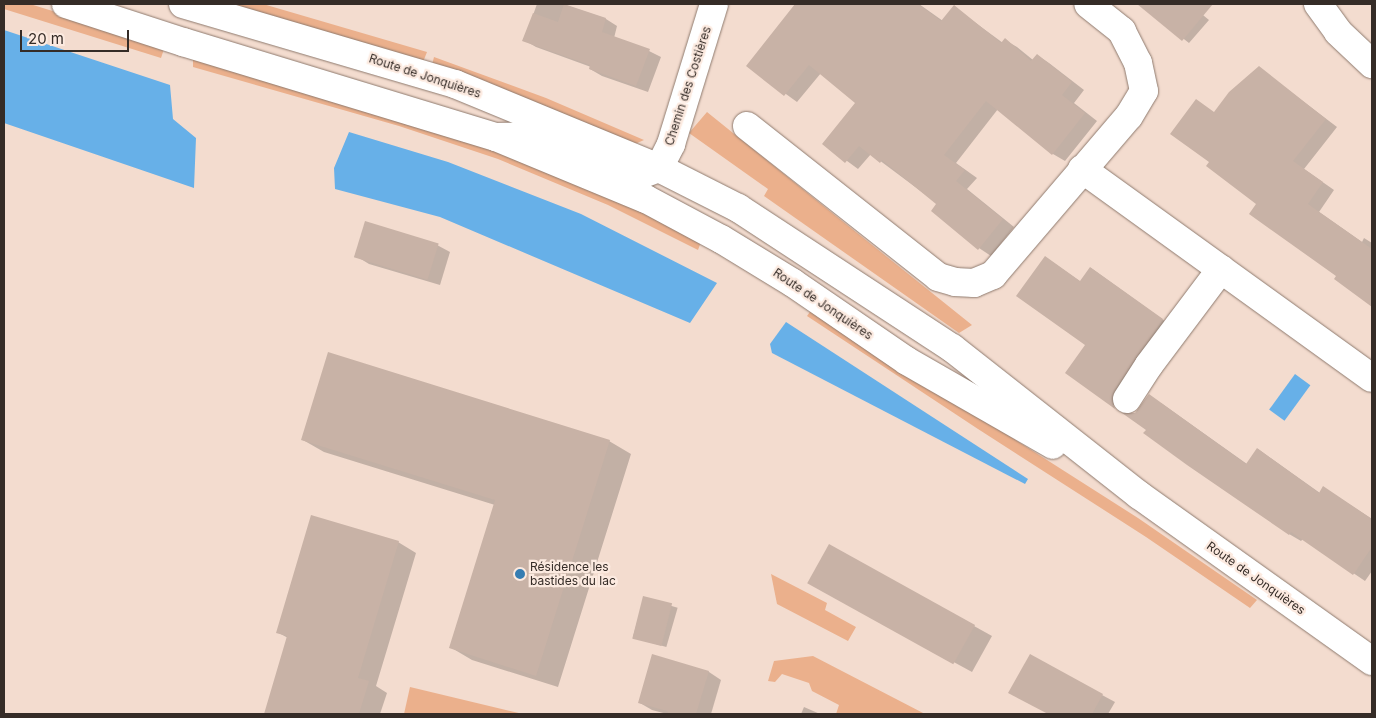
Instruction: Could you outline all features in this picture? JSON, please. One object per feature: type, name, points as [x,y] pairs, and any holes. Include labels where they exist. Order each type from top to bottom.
[{"type":"main road","name":"Route de Jonquières","points":[[66,4],[183,42],[496,137],[646,199],[721,239],[793,283],[908,361],[1139,495]]},
{"type":"main road","name":"Route de Jonquières","points":[[183,4],[455,84],[659,168],[738,208],[952,348],[1139,495],[1372,662]]},
{"type":"main road","name":"Chemin des Costières","points":[[659,168],[671,144],[714,4]]},
{"type":"main road","points":[[747,126],[938,277],[955,282],[974,283],[993,275],[1129,116],[1144,91],[1138,63],[1122,31],[1088,4]]},
{"type":"main road","points":[[1318,4],[1338,32],[1372,64]]},
{"type":"main road","name":"Route de Jonquières","points":[[496,137],[544,136],[628,172],[643,174],[659,168]]},
{"type":"main road","points":[[659,168],[659,178],[664,187],[679,195],[689,208],[691,223]]},
{"type":"main road","points":[[1082,169],[1372,378]]},
{"type":"main road","points":[[772,231],[782,253],[793,261],[796,266],[793,283]]},
{"type":"main road","points":[[1127,399],[1149,365],[1221,269]]},
{"type":"shaded area","points":[[4,4],[30,4],[165,46],[161,58],[4,9]]},
{"type":"shaded area","points":[[209,4],[263,4],[427,52],[421,67]]},
{"type":"shaded area","points":[[193,55],[528,156],[702,239],[698,250],[608,205],[498,159],[399,126],[193,67]]},
{"type":"shaded area","points":[[434,57],[546,98],[644,140],[635,144],[431,69]]},
{"type":"shaded area","points":[[707,112],[972,325],[959,333],[764,196],[768,189],[689,133]]},
{"type":"shaded area","points":[[814,306],[981,418],[1138,518],[1257,600],[1250,608],[1146,537],[807,316]]},
{"type":"shaded area","points":[[771,574],[827,603],[825,610],[856,627],[848,641],[777,604]]},
{"type":"shaded area","points":[[813,656],[925,714],[836,714],[839,705],[812,691],[809,683],[782,674],[775,682],[768,681],[774,661]]},
{"type":"shaded area","points":[[410,687],[523,714],[404,714]]},
{"type":"water","points":[[4,30],[170,85],[173,119],[196,138],[194,188],[4,123]]},
{"type":"water","points":[[349,132],[448,162],[581,214],[717,283],[690,323],[440,217],[335,189],[334,168]]},
{"type":"water","points":[[786,322],[1028,479],[1025,484],[772,353],[770,344]]},
{"type":"water","points":[[1295,374],[1310,385],[1285,421],[1269,410]]},
{"type":"building","points":[[564,4],[606,18],[602,32],[650,49],[636,86],[589,69],[590,65],[522,41],[533,13],[558,22]]},
{"type":"building","points":[[795,4],[918,4],[941,21],[954,5],[1001,43],[1005,38],[1031,61],[1037,54],[1072,82],[1062,95],[1085,113],[1052,155],[986,101],[944,155],[965,170],[956,181],[1003,219],[978,250],[931,211],[936,204],[882,160],[880,163],[859,146],[845,163],[822,144],[855,103],[809,65],[784,96],[746,66]]},
{"type":"building","points":[[1137,4],[1213,4],[1182,41]]},
{"type":"building","points":[[1259,66],[1326,119],[1293,161],[1323,182],[1308,204],[1372,249],[1372,307],[1334,279],[1336,276],[1249,214],[1256,204],[1206,166],[1209,162],[1170,134],[1196,99],[1214,112],[1229,92]]},
{"type":"building","points":[[365,221],[439,244],[428,280],[354,257]]},
{"type":"building","points":[[1045,256],[1080,281],[1090,267],[1163,319],[1114,391],[1111,399],[1115,409],[1065,373],[1085,345],[1016,296]]},
{"type":"building","name":"Résidence les bastides du lac","points":[[328,352],[610,440],[536,676],[449,648],[495,500],[301,440]]},
{"type":"building","points":[[1149,394],[1246,464],[1257,448],[1319,493],[1323,486],[1372,519],[1372,547],[1353,575],[1291,532],[1289,535],[1143,433],[1146,430],[1122,413],[1135,413]]},
{"type":"building","points":[[311,515],[399,541],[358,678],[369,681],[359,714],[264,714],[287,636],[276,633]]},
{"type":"building","points":[[829,544],[975,625],[953,664],[807,583]]},
{"type":"building","points":[[643,596],[672,603],[661,646],[632,639]]},
{"type":"building","points":[[652,654],[709,671],[696,714],[669,714],[667,711],[638,703]]},
{"type":"building","points":[[1030,654],[1103,694],[1092,714],[1048,714],[1008,693]]},
{"type":"place","name":"Résidence les bastides du lac","points":[[520,574]]}]
